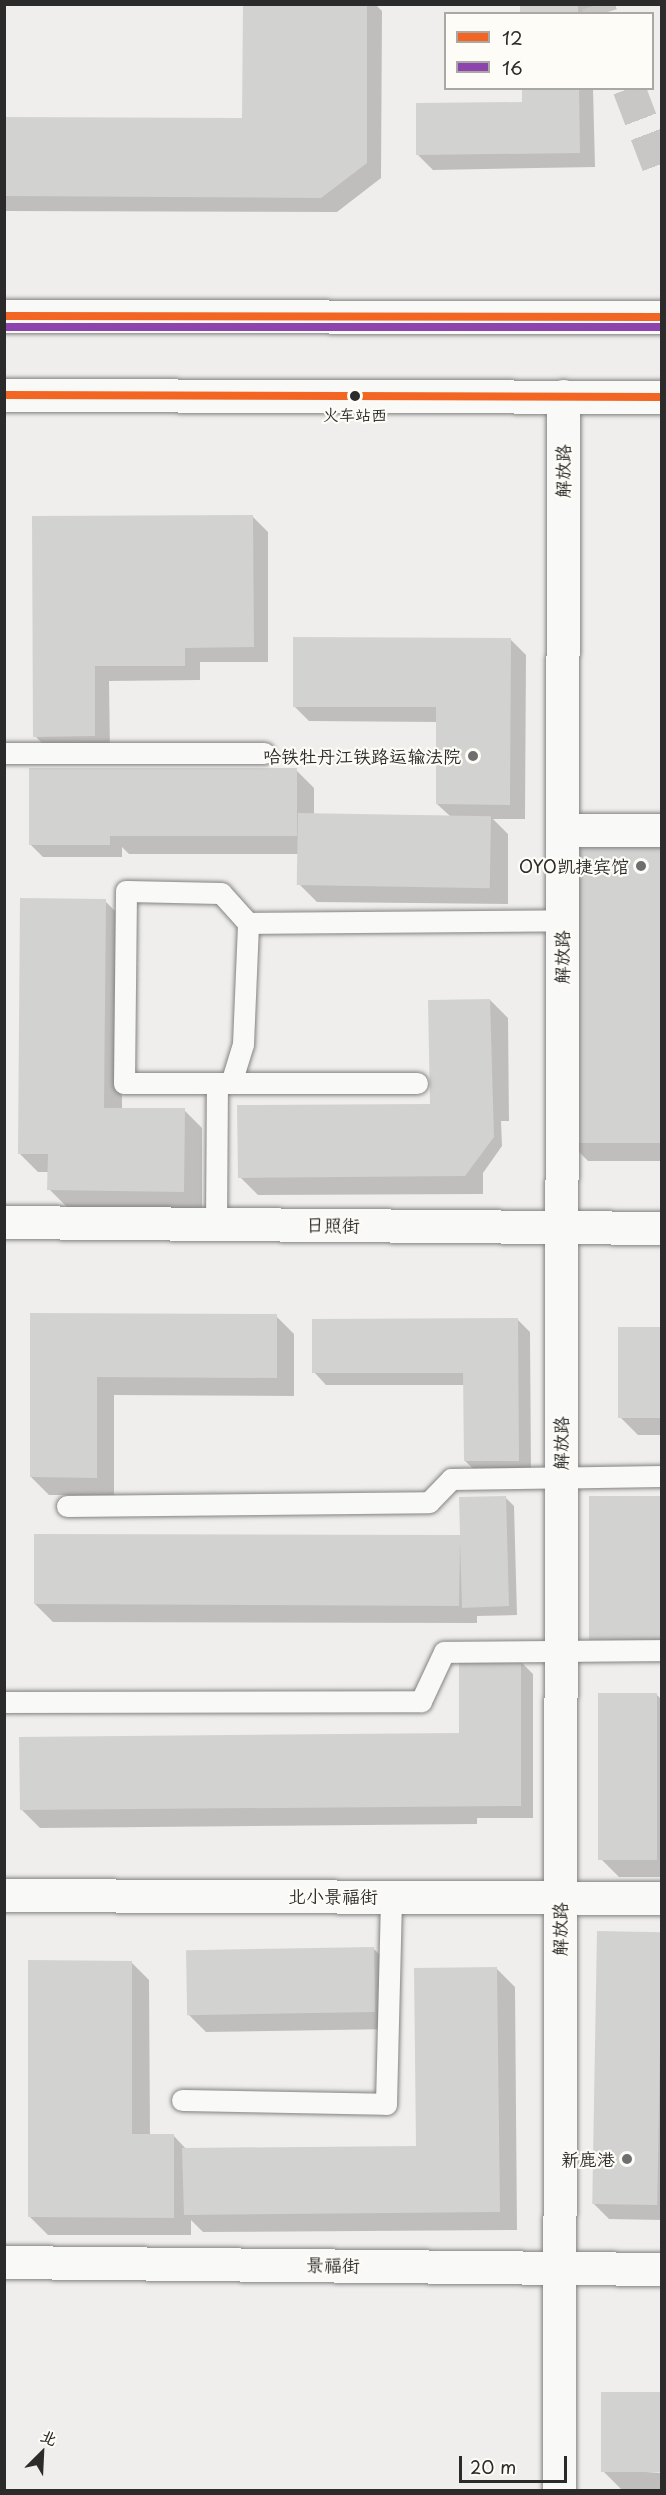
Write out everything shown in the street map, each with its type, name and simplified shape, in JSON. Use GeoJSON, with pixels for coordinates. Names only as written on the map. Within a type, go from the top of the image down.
{"type":"FeatureCollection","features":[{"type":"Feature","properties":{"kind":"main road"},"geometry":{"type":"LineString","coordinates":[[4,316],[662,317]]}},
{"type":"Feature","properties":{"kind":"main road"},"geometry":{"type":"LineString","coordinates":[[4,395],[662,397]]}},
{"type":"Feature","properties":{"kind":"main road","name":"解放路"},"geometry":{"type":"LineString","coordinates":[[559,2490],[563,396]]}},
{"type":"Feature","properties":{"kind":"main road"},"geometry":{"type":"LineString","coordinates":[[562,830],[662,830]]}},
{"type":"Feature","properties":{"kind":"main road","name":"日照街"},"geometry":{"type":"LineString","coordinates":[[4,1222],[662,1228]]}},
{"type":"Feature","properties":{"kind":"main road","name":"北小景福街"},"geometry":{"type":"LineString","coordinates":[[4,1895],[662,1898]]}},
{"type":"Feature","properties":{"kind":"main road","name":"景福街"},"geometry":{"type":"LineString","coordinates":[[4,2262],[662,2269]]}},
{"type":"Feature","properties":{"kind":"lane"},"geometry":{"type":"LineString","coordinates":[[4,753],[264,753]]}},
{"type":"Feature","properties":{"kind":"lane"},"geometry":{"type":"LineString","coordinates":[[216,1224],[224,1083],[243,1044],[248,923],[221,894],[126,891],[124,1083],[224,1083],[417,1083]]}},
{"type":"Feature","properties":{"kind":"lane"},"geometry":{"type":"LineString","coordinates":[[248,923],[562,920]]}},
{"type":"Feature","properties":{"kind":"lane"},"geometry":{"type":"LineString","coordinates":[[67,1506],[429,1502],[451,1479],[662,1476]]}},
{"type":"Feature","properties":{"kind":"lane"},"geometry":{"type":"LineString","coordinates":[[4,1702],[421,1701],[444,1652],[662,1650]]}},
{"type":"Feature","properties":{"kind":"lane"},"geometry":{"type":"LineString","coordinates":[[183,2100],[386,2104],[392,1897]]}},
{"type":"Feature","properties":{"kind":"building"},"geometry":{"type":"Polygon","coordinates":[[[243,4],[367,4],[367,163],[321,198],[4,196],[4,117],[242,118],[243,4]]]}},
{"type":"Feature","properties":{"kind":"building"},"geometry":{"type":"Polygon","coordinates":[[[520,4],[578,4],[578,12],[520,12],[520,4]]]}},
{"type":"Feature","properties":{"kind":"building"},"geometry":{"type":"Polygon","coordinates":[[[522,90],[579,90],[580,153],[416,155],[416,103],[522,102],[522,90]]]}},
{"type":"Feature","properties":{"kind":"building"},"geometry":{"type":"Polygon","coordinates":[[[253,515],[254,647],[185,648],[185,666],[95,666],[95,736],[33,737],[32,516],[253,515]]]}},
{"type":"Feature","properties":{"kind":"building","name":"哈铁牡丹江铁路运输法院"},"geometry":{"type":"Polygon","coordinates":[[[293,637],[511,638],[510,805],[436,804],[436,707],[293,707],[293,637]]]}},
{"type":"Feature","properties":{"kind":"building"},"geometry":{"type":"Polygon","coordinates":[[[29,768],[297,768],[297,836],[110,836],[110,845],[29,845],[29,768]]]}},
{"type":"Feature","properties":{"kind":"building"},"geometry":{"type":"Polygon","coordinates":[[[298,813],[491,816],[490,888],[297,885],[298,813]]]}},
{"type":"Feature","properties":{"kind":"building"},"geometry":{"type":"Polygon","coordinates":[[[569,846],[662,846],[662,1143],[569,1143],[569,846]]]}},
{"type":"Feature","properties":{"kind":"building"},"geometry":{"type":"Polygon","coordinates":[[[20,898],[106,899],[104,1108],[185,1108],[184,1192],[47,1190],[48,1154],[18,1154],[20,898]]]}},
{"type":"Feature","properties":{"kind":"building"},"geometry":{"type":"Polygon","coordinates":[[[490,999],[494,1137],[465,1176],[238,1178],[237,1105],[430,1104],[428,1000],[490,999]]]}},
{"type":"Feature","properties":{"kind":"building"},"geometry":{"type":"Polygon","coordinates":[[[30,1313],[277,1314],[277,1378],[97,1377],[97,1478],[30,1477],[30,1313]]]}},
{"type":"Feature","properties":{"kind":"building"},"geometry":{"type":"Polygon","coordinates":[[[518,1318],[519,1461],[464,1461],[463,1373],[312,1373],[312,1319],[518,1318]]]}},
{"type":"Feature","properties":{"kind":"building"},"geometry":{"type":"Polygon","coordinates":[[[618,1327],[662,1327],[662,1418],[618,1418],[618,1327]]]}},
{"type":"Feature","properties":{"kind":"building"},"geometry":{"type":"Polygon","coordinates":[[[506,1496],[509,1606],[462,1608],[460,1540],[459,1606],[34,1604],[34,1534],[460,1535],[459,1497],[506,1496]]]}},
{"type":"Feature","properties":{"kind":"building"},"geometry":{"type":"Polygon","coordinates":[[[589,1496],[662,1496],[662,1640],[589,1640],[589,1496]]]}},
{"type":"Feature","properties":{"kind":"building"},"geometry":{"type":"Polygon","coordinates":[[[459,1660],[521,1660],[521,1806],[20,1810],[19,1737],[459,1733],[459,1660]]]}},
{"type":"Feature","properties":{"kind":"building"},"geometry":{"type":"Polygon","coordinates":[[[598,1693],[657,1693],[657,1860],[598,1860],[598,1693]]]}},
{"type":"Feature","properties":{"kind":"building"},"geometry":{"type":"Polygon","coordinates":[[[597,1931],[662,1932],[657,2205],[592,2204],[597,1931]]]}},
{"type":"Feature","properties":{"kind":"building"},"geometry":{"type":"Polygon","coordinates":[[[374,1947],[375,2012],[187,2015],[186,1950],[374,1947]]]}},
{"type":"Feature","properties":{"kind":"building"},"geometry":{"type":"Polygon","coordinates":[[[28,1960],[132,1961],[132,2134],[174,2134],[174,2218],[28,2217],[28,1960]]]}},
{"type":"Feature","properties":{"kind":"building"},"geometry":{"type":"Polygon","coordinates":[[[497,1967],[500,2212],[184,2215],[182,2148],[416,2146],[414,1968],[497,1967]]]}},
{"type":"Feature","properties":{"kind":"building"},"geometry":{"type":"Polygon","coordinates":[[[601,2392],[662,2392],[662,2472],[601,2472],[601,2392]]]}},
{"type":"Feature","properties":{"kind":"tunnel"},"geometry":{"type":"LineString","coordinates":[[598,4],[600,12]]}},
{"type":"Feature","properties":{"kind":"tunnel"},"geometry":{"type":"LineString","coordinates":[[630,90],[662,175]]}},
{"type":"Feature","properties":{"kind":"transit line","name":"12"},"geometry":{"type":"LineString","coordinates":[[4,316],[662,317]]}},
{"type":"Feature","properties":{"kind":"transit line","name":"16"},"geometry":{"type":"LineString","coordinates":[[4,327],[662,327]]}},
{"type":"Feature","properties":{"kind":"transit line","name":"12"},"geometry":{"type":"LineString","coordinates":[[4,395],[662,397]]}},
{"type":"Feature","properties":{"kind":"place","name":"火车站西"},"geometry":{"type":"Point","coordinates":[355,396]}},
{"type":"Feature","properties":{"kind":"place","name":"哈铁牡丹江铁路运输法院"},"geometry":{"type":"Point","coordinates":[473,756]}},
{"type":"Feature","properties":{"kind":"place","name":"OYO凯捷宾馆"},"geometry":{"type":"Point","coordinates":[641,866]}},
{"type":"Feature","properties":{"kind":"place","name":"新鹿港"},"geometry":{"type":"Point","coordinates":[627,2159]}}]}
